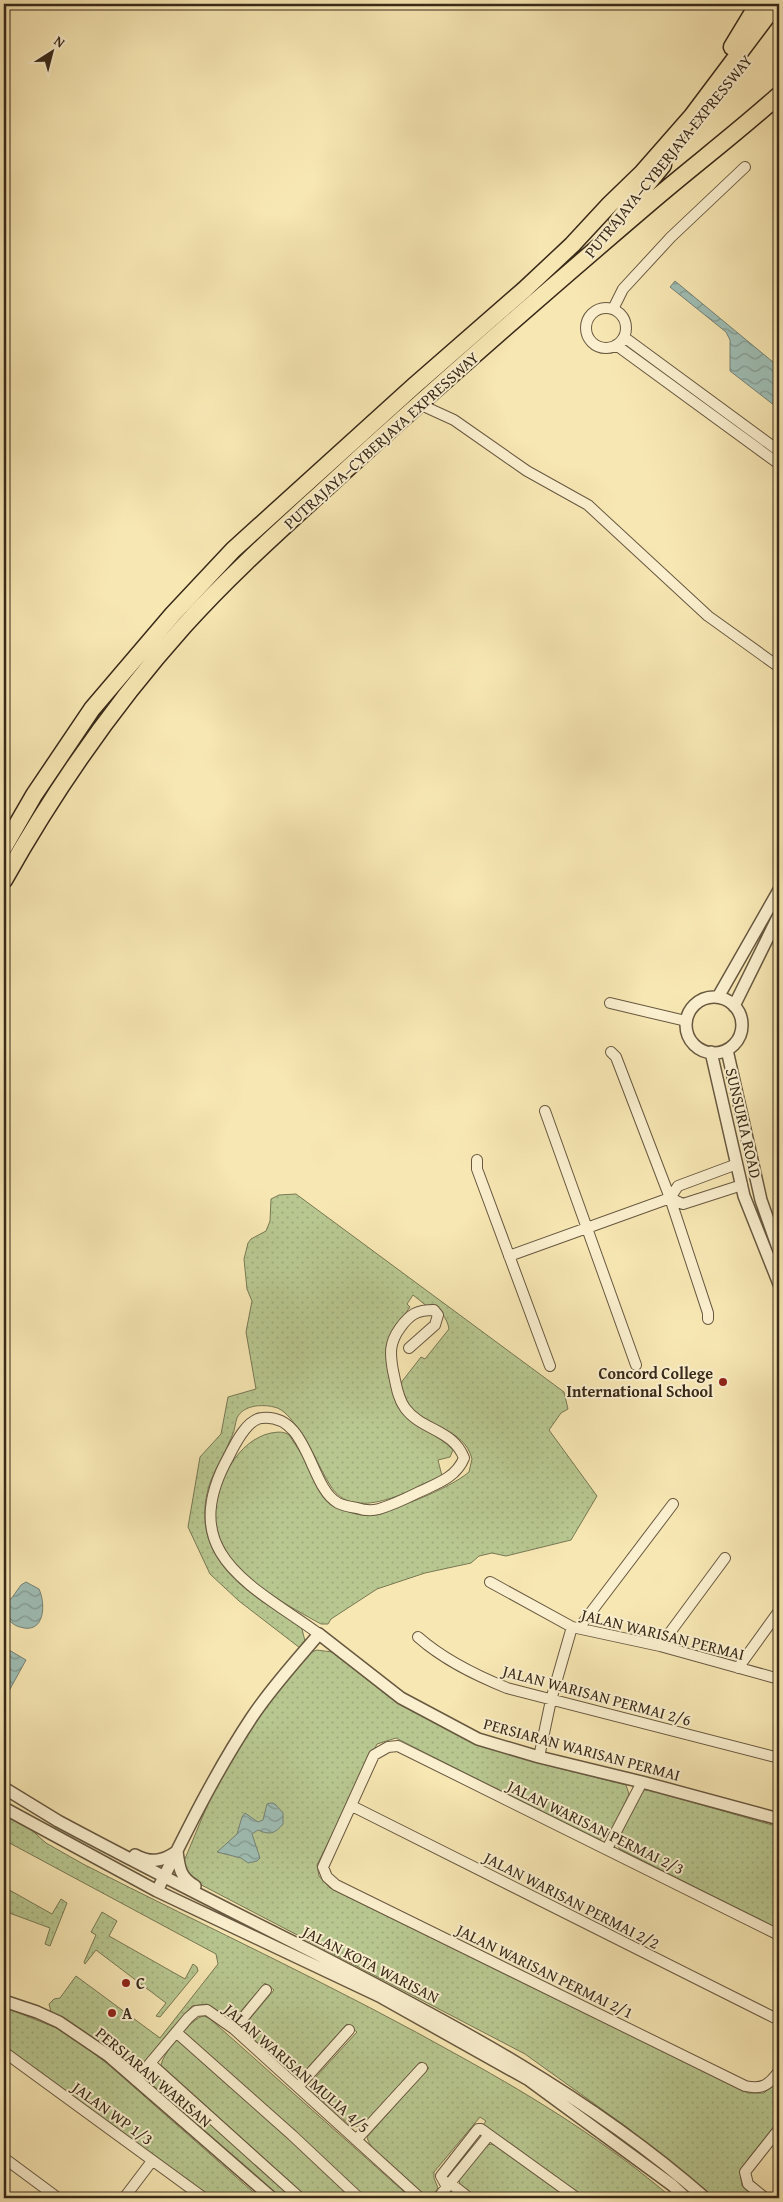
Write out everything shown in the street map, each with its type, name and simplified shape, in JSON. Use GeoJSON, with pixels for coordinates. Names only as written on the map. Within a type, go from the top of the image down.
{"type":"FeatureCollection","features":[{"type":"Feature","properties":{"kind":"highway"},"geometry":{"type":"LineString","coordinates":[[692,116],[758,4]]}},
{"type":"Feature","properties":{"kind":"highway","name":"PUTRAJAYA–CYBERJAYA EXPRESSWAY"},"geometry":{"type":"LineString","coordinates":[[4,848],[34,795],[92,709],[134,658],[200,585],[240,543],[572,245],[642,173],[692,116],[776,4]]}},
{"type":"Feature","properties":{"kind":"highway","name":"PUTRAJAYA–CYBERJAYA EXPRESSWAY"},"geometry":{"type":"LineString","coordinates":[[4,880],[47,808],[82,756],[142,676],[184,626],[236,573],[419,404],[590,254],[666,162],[779,16]]}},
{"type":"Feature","properties":{"kind":"highway"},"geometry":{"type":"LineString","coordinates":[[590,254],[779,95]]}},
{"type":"Feature","properties":{"kind":"street"},"geometry":{"type":"LineString","coordinates":[[613,309],[623,289],[671,238],[745,167]]}},
{"type":"Feature","properties":{"kind":"street"},"geometry":{"type":"LineString","coordinates":[[600,309],[613,309],[623,318],[626,330],[624,337],[616,346],[610,348],[597,346],[592,342],[586,330],[587,323],[594,312],[600,309]]}},
{"type":"Feature","properties":{"kind":"street"},"geometry":{"type":"LineString","coordinates":[[624,337],[779,451]]}},
{"type":"Feature","properties":{"kind":"street"},"geometry":{"type":"LineString","coordinates":[[616,346],[779,464]]}},
{"type":"Feature","properties":{"kind":"street"},"geometry":{"type":"LineString","coordinates":[[419,404],[454,420],[527,471],[588,505],[708,616],[779,667]]}},
{"type":"Feature","properties":{"kind":"street"},"geometry":{"type":"LineString","coordinates":[[718,997],[779,890]]}},
{"type":"Feature","properties":{"kind":"street"},"geometry":{"type":"LineString","coordinates":[[734,1006],[779,914]]}},
{"type":"Feature","properties":{"kind":"street"},"geometry":{"type":"LineString","coordinates":[[718,997],[734,1006],[742,1021],[742,1030],[734,1045],[726,1050],[711,1052],[702,1050],[689,1038],[686,1021],[694,1005],[701,1000],[718,997]]}},
{"type":"Feature","properties":{"kind":"street"},"geometry":{"type":"LineString","coordinates":[[610,1003],[686,1021]]}},
{"type":"Feature","properties":{"kind":"street","name":"SUNSURIA ROAD"},"geometry":{"type":"LineString","coordinates":[[726,1050],[761,1200],[779,1251]]}},
{"type":"Feature","properties":{"kind":"street"},"geometry":{"type":"LineString","coordinates":[[611,1052],[616,1057],[670,1198],[708,1312],[708,1319]]}},
{"type":"Feature","properties":{"kind":"street","name":"SUNSURIA ROAD"},"geometry":{"type":"LineString","coordinates":[[711,1052],[742,1185],[779,1284]]}},
{"type":"Feature","properties":{"kind":"street"},"geometry":{"type":"LineString","coordinates":[[545,1111],[636,1365]]}},
{"type":"Feature","properties":{"kind":"street"},"geometry":{"type":"LineString","coordinates":[[477,1160],[476,1170],[550,1366]]}},
{"type":"Feature","properties":{"kind":"street"},"geometry":{"type":"LineString","coordinates":[[509,1256],[670,1198],[678,1186],[737,1164]]}},
{"type":"Feature","properties":{"kind":"street"},"geometry":{"type":"LineString","coordinates":[[670,1198],[683,1204],[742,1185]]}},
{"type":"Feature","properties":{"kind":"street"},"geometry":{"type":"LineString","coordinates":[[157,1891],[177,1851],[252,1718],[271,1691],[319,1634],[257,1591],[238,1576],[224,1561],[211,1529],[210,1518],[210,1510],[218,1479],[237,1442],[250,1424],[260,1418],[273,1418],[286,1424],[295,1433],[329,1495],[337,1503],[348,1507],[377,1510],[447,1479],[461,1468],[464,1458],[460,1447],[452,1438],[421,1422],[405,1408],[400,1398],[390,1356],[391,1344],[411,1314],[421,1310],[434,1310],[438,1316],[435,1325],[409,1348]]}},
{"type":"Feature","properties":{"kind":"street"},"geometry":{"type":"LineString","coordinates":[[539,1757],[551,1700],[576,1627],[673,1504]]}},
{"type":"Feature","properties":{"kind":"street"},"geometry":{"type":"LineString","coordinates":[[660,1646],[725,1558]]}},
{"type":"Feature","properties":{"kind":"street","name":"JALAN WARISAN PERMAI"},"geometry":{"type":"LineString","coordinates":[[490,1582],[576,1627],[660,1646],[779,1679]]}},
{"type":"Feature","properties":{"kind":"street"},"geometry":{"type":"LineString","coordinates":[[738,1668],[779,1611]]}},
{"type":"Feature","properties":{"kind":"street","name":"PERSIARAN WARISAN PERMAI"},"geometry":{"type":"LineString","coordinates":[[319,1634],[401,1698],[478,1739],[539,1757],[642,1782],[779,1819]]}},
{"type":"Feature","properties":{"kind":"street","name":"JALAN WARISAN PERMAI 2/6"},"geometry":{"type":"LineString","coordinates":[[418,1637],[436,1653],[478,1676],[507,1688],[779,1758]]}},
{"type":"Feature","properties":{"kind":"street","name":"JALAN WARISAN PERMAI 2/3"},"geometry":{"type":"LineString","coordinates":[[352,1806],[374,1755],[380,1750],[398,1746],[779,1935]]}},
{"type":"Feature","properties":{"kind":"street"},"geometry":{"type":"LineString","coordinates":[[607,1849],[642,1782]]}},
{"type":"Feature","properties":{"kind":"street","name":"JALAN KOTA WARISAN"},"geometry":{"type":"LineString","coordinates":[[4,1788],[58,1821],[164,1877],[421,2008],[546,2080],[634,2140],[704,2198]]}},
{"type":"Feature","properties":{"kind":"street","name":"JALAN WARISAN PERMAI 2/1"},"geometry":{"type":"LineString","coordinates":[[352,1806],[325,1859],[323,1867],[327,1877],[336,1885],[745,2086],[755,2088],[771,2083],[779,2071]]}},
{"type":"Feature","properties":{"kind":"street","name":"JALAN WARISAN PERMAI 2/2"},"geometry":{"type":"LineString","coordinates":[[352,1806],[779,2020]]}},
{"type":"Feature","properties":{"kind":"street","name":"JALAN KOTA WARISAN"},"geometry":{"type":"LineString","coordinates":[[4,1808],[157,1891],[378,1996],[529,2080],[672,2185],[686,2198]]}},
{"type":"Feature","properties":{"kind":"street"},"geometry":{"type":"LineString","coordinates":[[58,1821],[81,1829],[144,1860],[168,1858],[177,1851]]}},
{"type":"Feature","properties":{"kind":"street"},"geometry":{"type":"LineString","coordinates":[[177,1851],[181,1874],[186,1881],[217,1899],[230,1911]]}},
{"type":"Feature","properties":{"kind":"street"},"geometry":{"type":"LineString","coordinates":[[234,2029],[266,1990]]}},
{"type":"Feature","properties":{"kind":"street","name":"PERSIARAN WARISAN"},"geometry":{"type":"LineString","coordinates":[[4,2001],[60,2022],[109,2056],[272,2198]]}},
{"type":"Feature","properties":{"kind":"street","name":"JALAN WARISAN MULIA 4/5"},"geometry":{"type":"LineString","coordinates":[[136,2080],[196,2011],[207,2010],[234,2029],[420,2198]]}},
{"type":"Feature","properties":{"kind":"street"},"geometry":{"type":"LineString","coordinates":[[298,2087],[349,2030]]}},
{"type":"Feature","properties":{"kind":"street"},"geometry":{"type":"LineString","coordinates":[[176,2032],[292,2135],[359,2198]]}},
{"type":"Feature","properties":{"kind":"street","name":"JALAN WP 1/3"},"geometry":{"type":"LineString","coordinates":[[4,2052],[204,2198]]}},
{"type":"Feature","properties":{"kind":"street"},"geometry":{"type":"LineString","coordinates":[[151,2064],[300,2198]]}},
{"type":"Feature","properties":{"kind":"street"},"geometry":{"type":"LineString","coordinates":[[356,2140],[422,2068]]}},
{"type":"Feature","properties":{"kind":"street"},"geometry":{"type":"LineString","coordinates":[[469,2198],[448,2185],[441,2176],[478,2129],[577,2198]]}},
{"type":"Feature","properties":{"kind":"street"},"geometry":{"type":"LineString","coordinates":[[765,2198],[748,2184],[745,2172],[779,2129]]}},
{"type":"Feature","properties":{"kind":"street"},"geometry":{"type":"LineString","coordinates":[[4,2158],[58,2198]]}},
{"type":"Feature","properties":{"kind":"street"},"geometry":{"type":"LineString","coordinates":[[124,2198],[152,2160]]}},
{"type":"Feature","properties":{"kind":"street"},"geometry":{"type":"LineString","coordinates":[[438,2198],[448,2185]]}},
{"type":"Feature","properties":{"kind":"green space"},"geometry":{"type":"Polygon","coordinates":[[[296,1194],[564,1392],[568,1409],[561,1413],[549,1430],[597,1496],[571,1540],[506,1556],[492,1553],[479,1556],[471,1563],[425,1573],[377,1589],[331,1619],[328,1624],[321,1624],[282,1601],[242,1572],[232,1560],[221,1541],[216,1527],[215,1513],[220,1488],[231,1464],[239,1453],[259,1437],[278,1432],[289,1435],[335,1505],[359,1515],[368,1515],[407,1504],[449,1485],[469,1472],[472,1459],[468,1449],[461,1440],[414,1411],[404,1398],[400,1384],[421,1357],[425,1359],[449,1329],[445,1318],[437,1309],[431,1304],[428,1307],[413,1295],[407,1304],[410,1307],[396,1327],[387,1346],[389,1375],[394,1396],[401,1410],[413,1422],[453,1450],[450,1457],[438,1460],[442,1476],[383,1500],[368,1503],[353,1502],[340,1497],[330,1485],[306,1440],[284,1412],[269,1406],[253,1406],[244,1410],[237,1418],[230,1442],[211,1480],[206,1498],[205,1516],[211,1546],[229,1573],[242,1585],[302,1629],[305,1641],[300,1648],[239,1601],[210,1574],[188,1527],[200,1457],[221,1434],[228,1397],[256,1389],[246,1332],[252,1301],[247,1289],[244,1259],[248,1243],[251,1239],[266,1231],[270,1221],[271,1199],[279,1195],[296,1194]]]}},
{"type":"Feature","properties":{"kind":"green space"},"geometry":{"type":"Polygon","coordinates":[[[317,1650],[332,1652],[397,1703],[468,1740],[543,1764],[626,1785],[629,1794],[617,1821],[609,1833],[598,1840],[396,1738],[377,1744],[317,1865],[319,1876],[330,1888],[748,2093],[764,2093],[779,2078],[779,2121],[740,2172],[742,2186],[757,2198],[714,2198],[628,2128],[525,2054],[190,1879],[185,1872],[184,1861],[210,1799],[251,1724],[306,1654],[317,1650]]]}},
{"type":"Feature","properties":{"kind":"green space"},"geometry":{"type":"Polygon","coordinates":[[[644,1790],[779,1827],[779,1930],[620,1849],[616,1844],[618,1837],[640,1793],[644,1790]]]}},
{"type":"Feature","properties":{"kind":"green space"},"geometry":{"type":"Polygon","coordinates":[[[4,1813],[27,1826],[46,1843],[83,1864],[369,2007],[491,2074],[597,2140],[672,2198],[583,2198],[483,2125],[486,2121],[480,2117],[434,2172],[438,2188],[434,2194],[426,2197],[383,2161],[367,2137],[429,2068],[420,2062],[362,2126],[352,2127],[310,2089],[314,2079],[357,2032],[347,2024],[303,2073],[296,2076],[291,2074],[250,2039],[244,2030],[248,2021],[274,1990],[265,1983],[234,2019],[230,2020],[207,2004],[192,2006],[143,2065],[135,2068],[129,2067],[67,2021],[51,2012],[49,2004],[54,1999],[60,1998],[76,1976],[160,2038],[218,1964],[216,1954],[4,1840],[4,1813]]]}},
{"type":"Feature","properties":{"kind":"green space"},"geometry":{"type":"Polygon","coordinates":[[[4,1887],[52,1914],[61,1899],[67,1903],[50,1946],[45,1944],[50,1928],[4,1911],[4,1887]]]}},
{"type":"Feature","properties":{"kind":"green space"},"geometry":{"type":"Polygon","coordinates":[[[102,1912],[117,1921],[109,1936],[185,1979],[193,1964],[197,1967],[198,1971],[160,2017],[156,2016],[166,2003],[96,1950],[85,1964],[84,1962],[96,1935],[91,1932],[102,1912]]]}},
{"type":"Feature","properties":{"kind":"green space"},"geometry":{"type":"Polygon","coordinates":[[[4,2007],[59,2029],[82,2044],[110,2066],[260,2198],[212,2198],[4,2048],[4,2007]]]}},
{"type":"Feature","properties":{"kind":"green space"},"geometry":{"type":"Polygon","coordinates":[[[204,2016],[209,2018],[411,2198],[308,2198],[161,2065],[167,2052],[179,2036],[192,2022],[204,2016]]]}},
{"type":"Feature","properties":{"kind":"green space"},"geometry":{"type":"Polygon","coordinates":[[[151,2074],[154,2074],[293,2198],[280,2198],[146,2082],[151,2074]]]}},
{"type":"Feature","properties":{"kind":"green space"},"geometry":{"type":"Polygon","coordinates":[[[492,2144],[568,2198],[477,2198],[460,2185],[459,2178],[487,2145],[492,2144]]]}},
{"type":"Feature","properties":{"kind":"water"},"geometry":{"type":"Polygon","coordinates":[[[675,281],[779,367],[779,409],[730,371],[730,340],[726,332],[670,287],[675,281]]]}},
{"type":"Feature","properties":{"kind":"water"},"geometry":{"type":"Polygon","coordinates":[[[26,1582],[39,1589],[43,1610],[39,1622],[34,1627],[28,1628],[16,1625],[4,1616],[4,1599],[11,1599],[21,1585],[26,1582]]]}},
{"type":"Feature","properties":{"kind":"water"},"geometry":{"type":"Polygon","coordinates":[[[4,1647],[26,1660],[4,1700],[4,1647]]]}},
{"type":"Feature","properties":{"kind":"water"},"geometry":{"type":"Polygon","coordinates":[[[267,1804],[275,1804],[283,1813],[283,1824],[272,1833],[258,1830],[252,1834],[260,1858],[257,1861],[248,1863],[241,1858],[217,1852],[237,1834],[245,1813],[258,1822],[263,1820],[267,1804]]]}},
{"type":"Feature","properties":{"kind":"place","name":"Concord College International School"},"geometry":{"type":"Point","coordinates":[723,1382]}},
{"type":"Feature","properties":{"kind":"place","name":"C"},"geometry":{"type":"Point","coordinates":[126,1983]}},
{"type":"Feature","properties":{"kind":"place","name":"A"},"geometry":{"type":"Point","coordinates":[112,2013]}}]}
